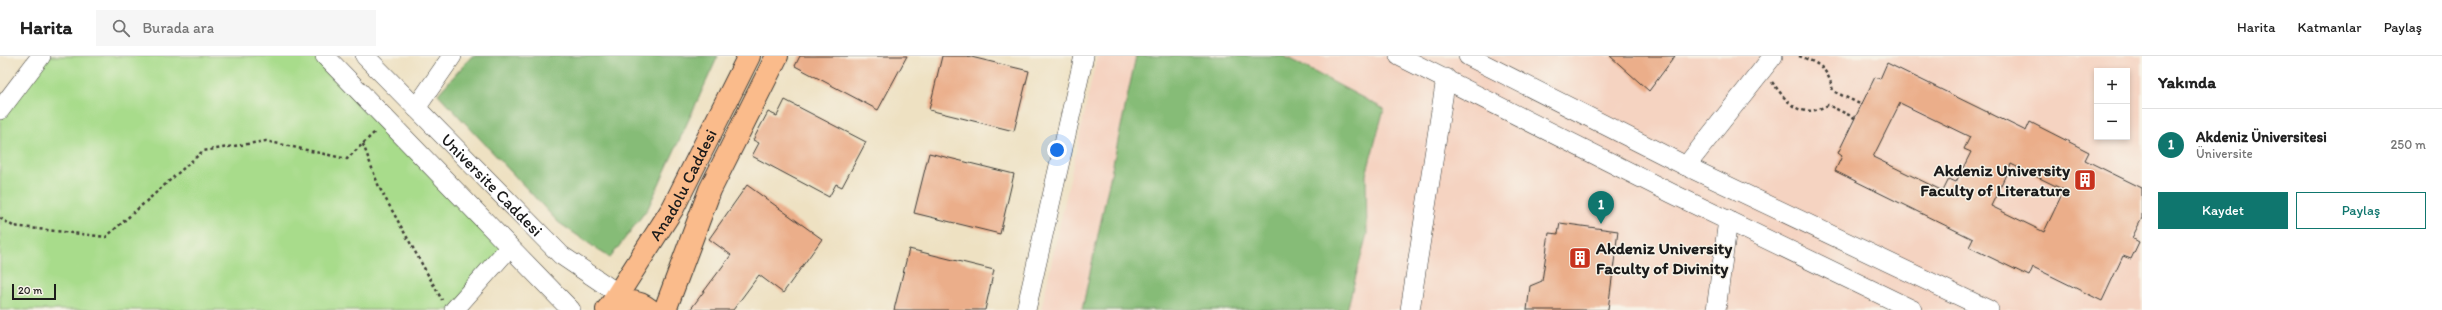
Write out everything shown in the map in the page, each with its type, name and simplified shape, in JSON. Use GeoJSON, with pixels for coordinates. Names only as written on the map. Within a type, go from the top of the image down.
{"type":"FeatureCollection","features":[{"type":"Feature","properties":{"kind":"main road","name":"Anadolu Caddesi"},"geometry":{"type":"LineString","coordinates":[[616,304],[673,208],[749,56]]}},
{"type":"Feature","properties":{"kind":"main road","name":"Anadolu Caddesi"},"geometry":{"type":"LineString","coordinates":[[665,310],[710,190],[777,56]]}},
{"type":"Feature","properties":{"kind":"main road"},"geometry":{"type":"LineString","coordinates":[[616,304],[640,304],[650,310]]}},
{"type":"Feature","properties":{"kind":"street"},"geometry":{"type":"LineString","coordinates":[[0,110],[42,56]]}},
{"type":"Feature","properties":{"kind":"street","name":"Universite Caddesi"},"geometry":{"type":"LineString","coordinates":[[325,56],[509,248],[571,310]]}},
{"type":"Feature","properties":{"kind":"street","name":"Universite Caddesi"},"geometry":{"type":"LineString","coordinates":[[365,56],[561,255],[616,304]]}},
{"type":"Feature","properties":{"kind":"street"},"geometry":{"type":"LineString","coordinates":[[416,108],[452,56]]}},
{"type":"Feature","properties":{"kind":"street"},"geometry":{"type":"LineString","coordinates":[[1026,310],[1084,56]]}},
{"type":"Feature","properties":{"kind":"street"},"geometry":{"type":"LineString","coordinates":[[1399,56],[1446,78],[1728,220],[1913,310]]}},
{"type":"Feature","properties":{"kind":"street"},"geometry":{"type":"LineString","coordinates":[[1468,56],[1686,166],[1989,310]]}},
{"type":"Feature","properties":{"kind":"street"},"geometry":{"type":"LineString","coordinates":[[1686,166],[1773,56]]}},
{"type":"Feature","properties":{"kind":"street"},"geometry":{"type":"LineString","coordinates":[[1410,310],[1446,78]]}},
{"type":"Feature","properties":{"kind":"street"},"geometry":{"type":"LineString","coordinates":[[1716,310],[1728,220]]}},
{"type":"Feature","properties":{"kind":"street"},"geometry":{"type":"LineString","coordinates":[[449,307],[509,248]]}},
{"type":"Feature","properties":{"kind":"path"},"geometry":{"type":"LineString","coordinates":[[1799,56],[1817,63],[1829,74],[1832,92],[1862,105]]}},
{"type":"Feature","properties":{"kind":"path"},"geometry":{"type":"LineString","coordinates":[[1772,82],[1796,109],[1809,112],[1828,105],[1855,118]]}},
{"type":"Feature","properties":{"kind":"path"},"geometry":{"type":"LineString","coordinates":[[0,218],[13,226],[106,237],[202,151],[266,141],[347,159],[387,120]]}},
{"type":"Feature","properties":{"kind":"path"},"geometry":{"type":"LineString","coordinates":[[363,144],[380,188],[449,307]]}},
{"type":"Feature","properties":{"kind":"shaded area"},"geometry":{"type":"Polygon","coordinates":[[[1097,56],[2142,56],[2142,310],[1041,310],[1097,56]]]}},
{"type":"Feature","properties":{"kind":"green space"},"geometry":{"type":"Polygon","coordinates":[[[42,56],[325,56],[509,248],[455,310],[0,310],[0,112],[42,56]]]}},
{"type":"Feature","properties":{"kind":"green space"},"geometry":{"type":"Polygon","coordinates":[[[472,56],[718,56],[648,208],[610,258],[558,222],[438,94],[472,56]]]}},
{"type":"Feature","properties":{"kind":"green space"},"geometry":{"type":"Polygon","coordinates":[[[1136,56],[1284,56],[1384,109],[1366,175],[1367,234],[1347,310],[1082,310],[1136,56]]]}},
{"type":"Feature","properties":{"kind":"building"},"geometry":{"type":"Polygon","coordinates":[[[800,56],[907,56],[878,110],[795,66],[800,56]]]}},
{"type":"Feature","properties":{"kind":"building"},"geometry":{"type":"Polygon","coordinates":[[[942,56],[967,56],[1029,71],[1014,131],[929,110],[942,56]]]}},
{"type":"Feature","properties":{"kind":"building"},"geometry":{"type":"Polygon","coordinates":[[[1610,56],[1675,56],[1649,91],[1610,56]]]}},
{"type":"Feature","properties":{"kind":"building","name":"Akdeniz University Faculty of Literature"},"geometry":{"type":"Polygon","coordinates":[[[1887,63],[2026,131],[2030,122],[2089,152],[2085,160],[2142,188],[2142,218],[2132,238],[2139,242],[2131,259],[2123,256],[2102,301],[2033,267],[2029,276],[1969,247],[1973,239],[1835,171],[1842,156],[1838,153],[1875,77],[1880,79],[1887,63]],[[1900,103],[1873,157],[1943,191],[1949,179],[1956,182],[1971,152],[1964,149],[1970,137],[1900,103]],[[2011,164],[1991,206],[2044,232],[2064,190],[2011,164]]]}},
{"type":"Feature","properties":{"kind":"building"},"geometry":{"type":"Polygon","coordinates":[[[785,100],[866,142],[842,187],[836,184],[829,197],[752,156],[759,143],[753,140],[768,112],[777,116],[785,100]]]}},
{"type":"Feature","properties":{"kind":"building"},"geometry":{"type":"Polygon","coordinates":[[[929,153],[1014,174],[1000,234],[914,213],[929,153]]]}},
{"type":"Feature","properties":{"kind":"building"},"geometry":{"type":"Polygon","coordinates":[[[747,185],[822,239],[783,293],[759,275],[733,310],[690,310],[731,255],[709,239],[747,185]]]}},
{"type":"Feature","properties":{"kind":"building","name":"Akdeniz University Faculty of Divinity"},"geometry":{"type":"Polygon","coordinates":[[[1560,223],[1618,231],[1608,310],[1527,310],[1530,286],[1542,281],[1549,233],[1558,234],[1560,223]]]}},
{"type":"Feature","properties":{"kind":"building"},"geometry":{"type":"Polygon","coordinates":[[[909,249],[994,270],[985,310],[894,310],[909,249]]]}},
{"type":"Feature","properties":{"kind":"place","name":"Akdeniz University Faculty of Literature"},"geometry":{"type":"Point","coordinates":[2085,180]}},
{"type":"Feature","properties":{"kind":"place","name":"Akdeniz Üniversitesi"},"geometry":{"type":"Point","coordinates":[1601,224]}},
{"type":"Feature","properties":{"kind":"place","name":"Akdeniz University Faculty of Divinity"},"geometry":{"type":"Point","coordinates":[1580,258]}}]}
